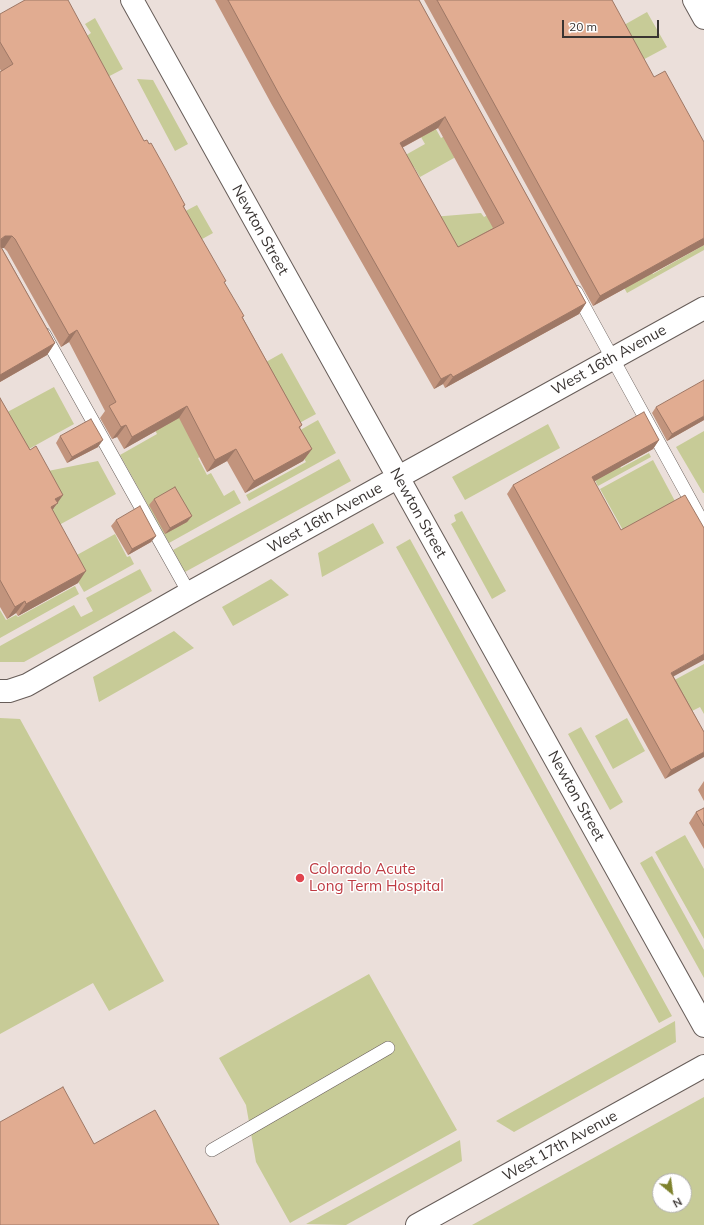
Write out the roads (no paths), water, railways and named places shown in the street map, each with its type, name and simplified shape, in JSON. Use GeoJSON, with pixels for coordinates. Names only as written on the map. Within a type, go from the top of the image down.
{"type":"FeatureCollection","features":[{"type":"Feature","properties":{"kind":"street","name":"Newton Street"},"geometry":{"type":"LineString","coordinates":[[132,0],[704,1026]]}},
{"type":"Feature","properties":{"kind":"street"},"geometry":{"type":"LineString","coordinates":[[694,0],[704,18]]}},
{"type":"Feature","properties":{"kind":"street","name":"West 16th Avenue"},"geometry":{"type":"LineString","coordinates":[[4,690],[27,685],[189,593],[704,308]]}},
{"type":"Feature","properties":{"kind":"street","name":"West 17th Avenue"},"geometry":{"type":"LineString","coordinates":[[417,1225],[704,1066]]}},
{"type":"Feature","properties":{"kind":"lane"},"geometry":{"type":"LineString","coordinates":[[571,283],[704,525]]}},
{"type":"Feature","properties":{"kind":"lane"},"geometry":{"type":"LineString","coordinates":[[38,324],[189,593]]}},
{"type":"Feature","properties":{"kind":"lane"},"geometry":{"type":"LineString","coordinates":[[212,1150],[388,1048]]}},
{"type":"Feature","properties":{"kind":"place","name":"Colorado Acute Long Term Hospital"},"geometry":{"type":"Point","coordinates":[300,878]}}]}
